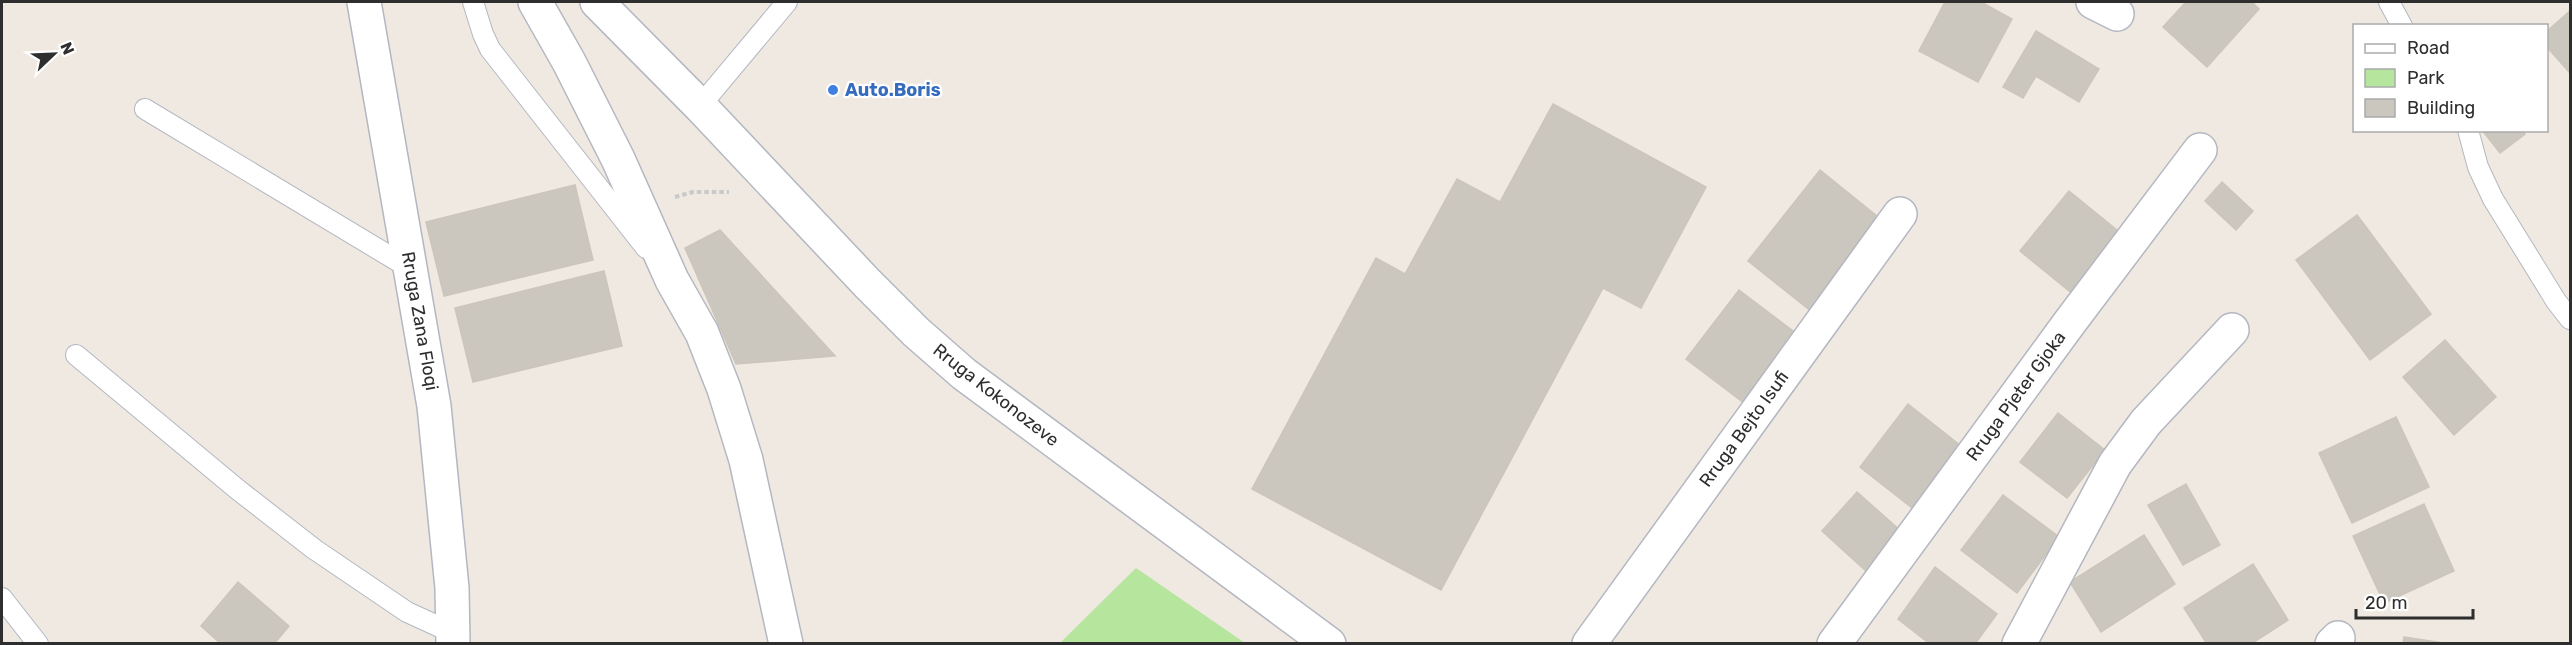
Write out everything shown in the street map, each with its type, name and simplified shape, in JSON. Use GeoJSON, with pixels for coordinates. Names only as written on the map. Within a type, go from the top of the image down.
{"type":"FeatureCollection","features":[{"type":"Feature","properties":{"kind":"street","name":"Rruga Zana Floqi"},"geometry":{"type":"LineString","coordinates":[[364,2],[434,406],[453,588],[453,638]]}},
{"type":"Feature","properties":{"kind":"street"},"geometry":{"type":"LineString","coordinates":[[535,2],[569,62],[618,159],[672,280],[702,333],[746,460],[786,644]]}},
{"type":"Feature","properties":{"kind":"street","name":"Rruga Kokonozeve"},"geometry":{"type":"LineString","coordinates":[[597,2],[916,332],[964,374],[1329,644]]}},
{"type":"Feature","properties":{"kind":"street","name":"Rruga Pjeter Gjoka"},"geometry":{"type":"LineString","coordinates":[[1834,644],[2070,322],[2200,150]]}},
{"type":"Feature","properties":{"kind":"street","name":"Rruga Bejto Isufi"},"geometry":{"type":"LineString","coordinates":[[1589,644],[1900,214]]}},
{"type":"Feature","properties":{"kind":"street"},"geometry":{"type":"LineString","coordinates":[[2019,644],[2115,464],[2146,422],[2232,330]]}},
{"type":"Feature","properties":{"kind":"lane"},"geometry":{"type":"LineString","coordinates":[[474,2],[490,49],[672,280]]}},
{"type":"Feature","properties":{"kind":"lane"},"geometry":{"type":"LineString","coordinates":[[700,106],[787,2]]}},
{"type":"Feature","properties":{"kind":"lane"},"geometry":{"type":"LineString","coordinates":[[2389,2],[2401,24]]}},
{"type":"Feature","properties":{"kind":"lane"},"geometry":{"type":"LineString","coordinates":[[145,109],[411,269]]}},
{"type":"Feature","properties":{"kind":"lane"},"geometry":{"type":"LineString","coordinates":[[2469,132],[2478,167],[2493,199],[2556,301],[2571,319]]}},
{"type":"Feature","properties":{"kind":"lane"},"geometry":{"type":"LineString","coordinates":[[76,355],[237,489],[314,549],[407,612],[453,638]]}},
{"type":"Feature","properties":{"kind":"lane"},"geometry":{"type":"LineString","coordinates":[[2,598],[38,644]]}},
{"type":"Feature","properties":{"kind":"path"},"geometry":{"type":"LineString","coordinates":[[639,207],[693,192],[781,192]]}},
{"type":"Feature","properties":{"kind":"green space"},"geometry":{"type":"Polygon","coordinates":[[[1136,568],[1245,643],[1060,643],[1136,568]]]}},
{"type":"Feature","properties":{"kind":"building"},"geometry":{"type":"Polygon","coordinates":[[[1945,2],[1981,2],[2012,19],[1978,82],[1919,51],[1945,2]]]}},
{"type":"Feature","properties":{"kind":"building"},"geometry":{"type":"Polygon","coordinates":[[[2186,2],[2252,2],[2259,9],[2207,67],[2163,27],[2186,2]]]}},
{"type":"Feature","properties":{"kind":"building"},"geometry":{"type":"Polygon","coordinates":[[[2570,11],[2570,73],[2548,48],[2548,30],[2570,11]]]}},
{"type":"Feature","properties":{"kind":"building"},"geometry":{"type":"Polygon","coordinates":[[[2036,31],[2099,69],[2079,102],[2036,76],[2023,98],[2003,87],[2036,31]]]}},
{"type":"Feature","properties":{"kind":"building"},"geometry":{"type":"Polygon","coordinates":[[[1553,104],[1706,187],[1641,308],[1603,288],[1441,590],[1252,489],[1376,258],[1405,274],[1457,179],[1500,202],[1553,104]]]}},
{"type":"Feature","properties":{"kind":"building"},"geometry":{"type":"Polygon","coordinates":[[[2484,132],[2524,132],[2525,134],[2500,153],[2484,132]]]}},
{"type":"Feature","properties":{"kind":"building"},"geometry":{"type":"Polygon","coordinates":[[[1820,170],[1878,217],[1856,246],[1861,250],[1812,312],[1748,261],[1820,170]]]}},
{"type":"Feature","properties":{"kind":"building"},"geometry":{"type":"Polygon","coordinates":[[[2222,182],[2253,211],[2236,230],[2205,201],[2222,182]]]}},
{"type":"Feature","properties":{"kind":"building"},"geometry":{"type":"Polygon","coordinates":[[[575,185],[593,260],[444,296],[426,222],[575,185]]]}},
{"type":"Feature","properties":{"kind":"building"},"geometry":{"type":"Polygon","coordinates":[[[2069,191],[2122,234],[2074,295],[2020,251],[2069,191]]]}},
{"type":"Feature","properties":{"kind":"building"},"geometry":{"type":"Polygon","coordinates":[[[2357,215],[2431,314],[2370,360],[2296,260],[2357,215]]]}},
{"type":"Feature","properties":{"kind":"building"},"geometry":{"type":"Polygon","coordinates":[[[720,230],[835,356],[736,364],[685,248],[720,230]]]}},
{"type":"Feature","properties":{"kind":"building"},"geometry":{"type":"Polygon","coordinates":[[[604,271],[622,346],[473,382],[455,308],[604,271]]]}},
{"type":"Feature","properties":{"kind":"building"},"geometry":{"type":"Polygon","coordinates":[[[1739,290],[1797,334],[1744,403],[1686,359],[1739,290]]]}},
{"type":"Feature","properties":{"kind":"building"},"geometry":{"type":"Polygon","coordinates":[[[2445,340],[2496,397],[2454,435],[2403,377],[2445,340]]]}},
{"type":"Feature","properties":{"kind":"building"},"geometry":{"type":"Polygon","coordinates":[[[1908,404],[1965,449],[1916,511],[1860,467],[1908,404]]]}},
{"type":"Feature","properties":{"kind":"building"},"geometry":{"type":"Polygon","coordinates":[[[2058,413],[2105,450],[2067,498],[2020,462],[2058,413]]]}},
{"type":"Feature","properties":{"kind":"building"},"geometry":{"type":"Polygon","coordinates":[[[2396,417],[2429,487],[2352,523],[2319,453],[2396,417]]]}},
{"type":"Feature","properties":{"kind":"building"},"geometry":{"type":"Polygon","coordinates":[[[2186,484],[2220,545],[2183,565],[2148,505],[2186,484]]]}},
{"type":"Feature","properties":{"kind":"building"},"geometry":{"type":"Polygon","coordinates":[[[1857,492],[1902,532],[1867,572],[1822,531],[1857,492]]]}},
{"type":"Feature","properties":{"kind":"building"},"geometry":{"type":"Polygon","coordinates":[[[2003,495],[2059,537],[2017,593],[1961,550],[2003,495]]]}},
{"type":"Feature","properties":{"kind":"building"},"geometry":{"type":"Polygon","coordinates":[[[2424,504],[2454,571],[2384,603],[2353,536],[2424,504]]]}},
{"type":"Feature","properties":{"kind":"building"},"geometry":{"type":"Polygon","coordinates":[[[2144,535],[2175,584],[2101,632],[2070,582],[2144,535]]]}},
{"type":"Feature","properties":{"kind":"building"},"geometry":{"type":"Polygon","coordinates":[[[2253,564],[2288,620],[2251,644],[2207,644],[2184,608],[2253,564]]]}},
{"type":"Feature","properties":{"kind":"building"},"geometry":{"type":"Polygon","coordinates":[[[1935,567],[1997,614],[1975,644],[1930,644],[1898,619],[1935,567]]]}},
{"type":"Feature","properties":{"kind":"building"},"geometry":{"type":"Polygon","coordinates":[[[238,582],[289,626],[274,644],[221,644],[201,626],[238,582]]]}},
{"type":"Feature","properties":{"kind":"building"},"geometry":{"type":"Polygon","coordinates":[[[2404,637],[2450,644],[2403,644],[2404,637]]]}},
{"type":"Feature","properties":{"kind":"place","name":"Auto.Boris"},"geometry":{"type":"Point","coordinates":[833,90]}}]}
